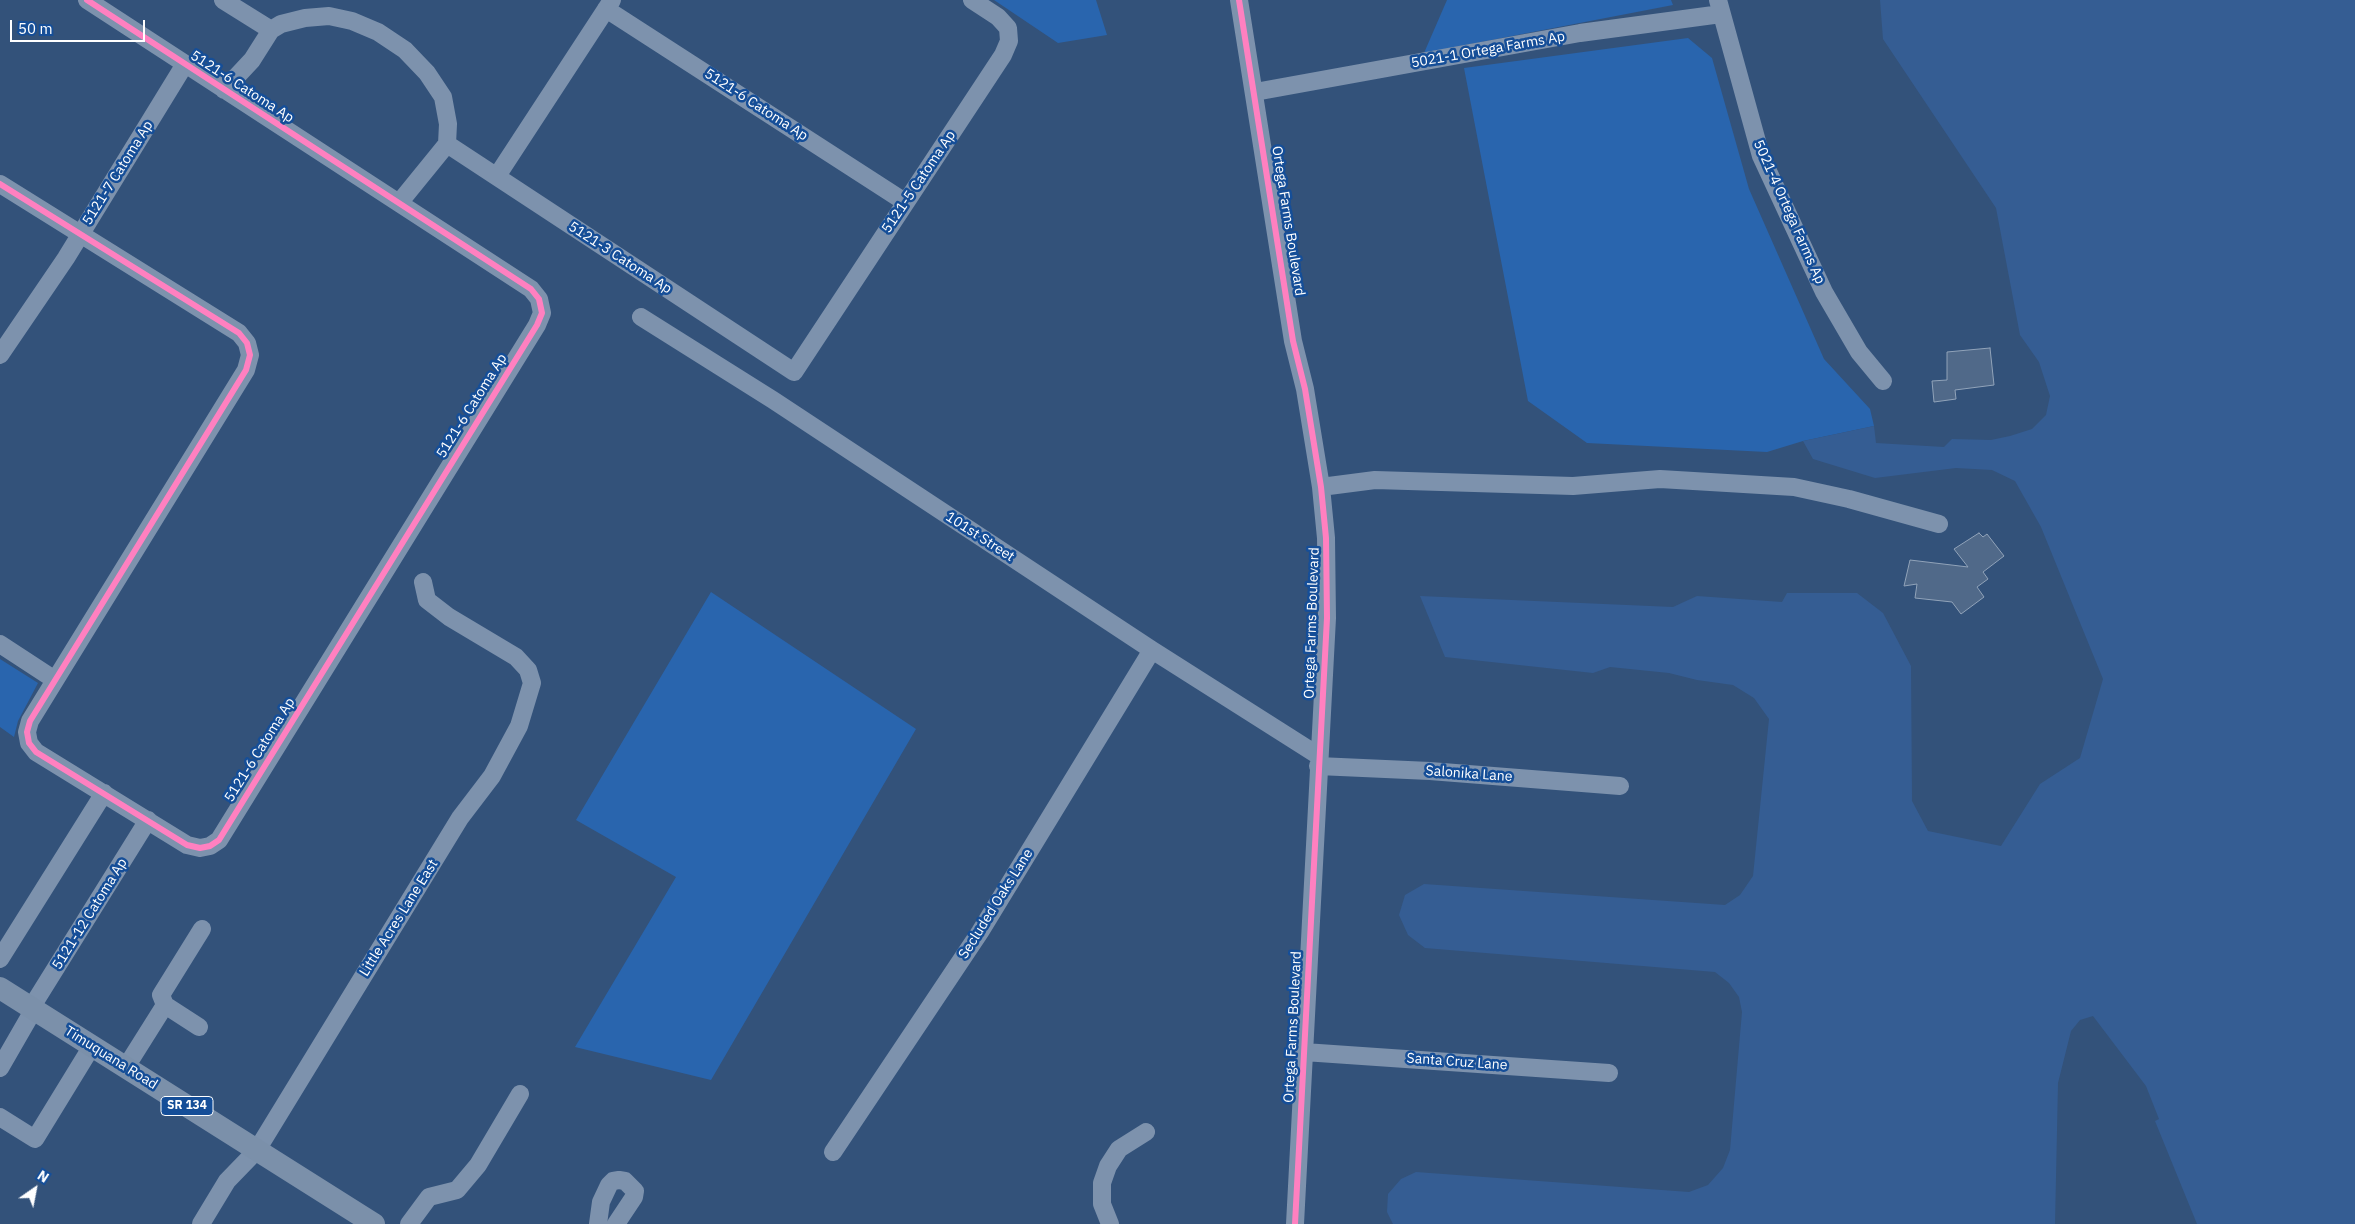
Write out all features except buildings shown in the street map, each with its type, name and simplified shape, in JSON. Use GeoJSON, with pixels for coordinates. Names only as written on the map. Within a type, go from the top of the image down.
{"type":"FeatureCollection","features":[{"type":"Feature","properties":{"kind":"main road","name":"Timuquana Road"},"geometry":{"type":"LineString","coordinates":[[0,988],[257,1150],[367,1222]]}},
{"type":"Feature","properties":{"kind":"street","name":"5121-6 Catoma Ap"},"geometry":{"type":"LineString","coordinates":[[0,184],[239,333],[247,343],[250,355],[246,370],[54,680],[30,721],[27,732],[29,743],[36,752],[186,844],[200,848],[210,846],[219,840],[537,325],[542,313],[539,299],[531,289],[87,0]]}},
{"type":"Feature","properties":{"kind":"street"},"geometry":{"type":"LineString","coordinates":[[225,0],[271,30]]}},
{"type":"Feature","properties":{"kind":"street","name":"5121-5 Catoma Ap"},"geometry":{"type":"LineString","coordinates":[[794,372],[1004,55],[1009,41],[1008,28],[998,17],[972,0]]}},
{"type":"Feature","properties":{"kind":"street","name":"Ortega Farms Boulevard"},"geometry":{"type":"LineString","coordinates":[[1239,0],[1293,341],[1305,389],[1321,487],[1326,538],[1327,609],[1295,1224]]}},
{"type":"Feature","properties":{"kind":"street","name":"5121-6 Catoma Ap"},"geometry":{"type":"LineString","coordinates":[[609,4],[905,202]]}},
{"type":"Feature","properties":{"kind":"street"},"geometry":{"type":"LineString","coordinates":[[497,176],[609,4]]}},
{"type":"Feature","properties":{"kind":"street","name":"5021-1 Ortega Farms Ap"},"geometry":{"type":"LineString","coordinates":[[1255,92],[1720,7]]}},
{"type":"Feature","properties":{"kind":"street","name":"5021-4 Ortega Farms Ap"},"geometry":{"type":"LineString","coordinates":[[1720,7],[1761,156],[1824,292],[1859,352],[1883,381]]}},
{"type":"Feature","properties":{"kind":"street"},"geometry":{"type":"LineString","coordinates":[[224,90],[252,60],[271,30],[282,24],[305,18],[329,16],[352,21],[378,32],[398,45],[427,73],[443,97],[448,124],[447,144],[399,203]]}},
{"type":"Feature","properties":{"kind":"street","name":"5121-7 Catoma Ap"},"geometry":{"type":"LineString","coordinates":[[0,355],[80,235],[185,64]]}},
{"type":"Feature","properties":{"kind":"street","name":"5121-3 Catoma Ap"},"geometry":{"type":"LineString","coordinates":[[447,144],[794,372]]}},
{"type":"Feature","properties":{"kind":"street","name":"101st Street"},"geometry":{"type":"LineString","coordinates":[[641,317],[782,406],[1318,761]]}},
{"type":"Feature","properties":{"kind":"street"},"geometry":{"type":"LineString","coordinates":[[1321,487],[1376,480],[1573,486],[1660,480],[1794,487],[1849,499],[1939,524]]}},
{"type":"Feature","properties":{"kind":"street","name":"Little Acres Lane East"},"geometry":{"type":"LineString","coordinates":[[200,1224],[227,1180],[257,1150],[460,818],[492,776],[519,726],[532,683],[528,670],[516,657],[449,617],[427,600],[423,582]]}},
{"type":"Feature","properties":{"kind":"street"},"geometry":{"type":"LineString","coordinates":[[0,644],[54,680]]}},
{"type":"Feature","properties":{"kind":"street","name":"Secluded Oaks Lane"},"geometry":{"type":"LineString","coordinates":[[833,1152],[980,932],[1152,650]]}},
{"type":"Feature","properties":{"kind":"street","name":"Salonika Lane"},"geometry":{"type":"LineString","coordinates":[[1318,761],[1620,786]]}},
{"type":"Feature","properties":{"kind":"street"},"geometry":{"type":"LineString","coordinates":[[0,959],[104,793]]}},
{"type":"Feature","properties":{"kind":"street","name":"5121-12 Catoma Ap"},"geometry":{"type":"LineString","coordinates":[[0,1068],[33,1009],[148,820]]}},
{"type":"Feature","properties":{"kind":"street"},"geometry":{"type":"LineString","coordinates":[[199,1027],[166,1005],[161,995],[202,929]]}},
{"type":"Feature","properties":{"kind":"street"},"geometry":{"type":"LineString","coordinates":[[126,1067],[166,1005]]}},
{"type":"Feature","properties":{"kind":"street"},"geometry":{"type":"LineString","coordinates":[[0,1117],[35,1139],[92,1046]]}},
{"type":"Feature","properties":{"kind":"street","name":"Santa Cruz Lane"},"geometry":{"type":"LineString","coordinates":[[1304,1052],[1609,1073]]}},
{"type":"Feature","properties":{"kind":"street"},"geometry":{"type":"LineString","coordinates":[[409,1224],[429,1197],[457,1190],[478,1165],[520,1094]]}},
{"type":"Feature","properties":{"kind":"street"},"geometry":{"type":"LineString","coordinates":[[1110,1224],[1102,1204],[1102,1183],[1108,1166],[1119,1149],[1146,1132]]}},
{"type":"Feature","properties":{"kind":"street"},"geometry":{"type":"LineString","coordinates":[[598,1224],[601,1202],[609,1185],[612,1181],[619,1180],[625,1181],[635,1191],[616,1224]]}},
{"type":"Feature","properties":{"kind":"shaded area"},"geometry":{"type":"Polygon","coordinates":[[[994,0],[1096,0],[1107,35],[1058,43],[994,0]]]}},
{"type":"Feature","properties":{"kind":"shaded area"},"geometry":{"type":"Polygon","coordinates":[[[1447,0],[1671,0],[1673,5],[1424,53],[1447,0]]]}},
{"type":"Feature","properties":{"kind":"shaded area"},"geometry":{"type":"Polygon","coordinates":[[[1880,0],[2355,0],[2355,1224],[2197,1224],[2155,1121],[2159,1119],[2146,1086],[2093,1016],[2080,1020],[2071,1031],[2058,1083],[2055,1224],[1393,1224],[1387,1212],[1388,1194],[1401,1179],[1416,1172],[1689,1192],[1708,1185],[1723,1168],[1730,1150],[1742,1012],[1739,997],[1729,983],[1715,972],[1425,948],[1408,935],[1399,915],[1405,895],[1424,884],[1725,905],[1740,895],[1753,876],[1769,719],[1754,698],[1733,685],[1697,680],[1669,673],[1610,667],[1593,673],[1445,657],[1420,596],[1673,607],[1697,596],[1782,602],[1787,593],[1857,593],[1883,613],[1911,666],[1912,801],[1928,831],[2001,846],[2040,784],[2080,758],[2103,679],[2041,527],[2015,481],[1992,470],[1956,468],[1875,478],[1813,459],[1803,441],[1874,426],[1876,443],[1944,447],[1952,439],[1991,440],[2032,429],[2046,415],[2050,396],[2039,362],[2020,335],[1996,208],[1883,39],[1880,0]]]}},
{"type":"Feature","properties":{"kind":"shaded area"},"geometry":{"type":"Polygon","coordinates":[[[1688,38],[1712,58],[1749,189],[1824,359],[1870,409],[1874,426],[1803,441],[1767,452],[1587,443],[1528,401],[1464,68],[1688,38]]]}},
{"type":"Feature","properties":{"kind":"shaded area"},"geometry":{"type":"Polygon","coordinates":[[[711,592],[916,729],[711,1080],[575,1047],[676,877],[576,820],[711,592]]]}},
{"type":"Feature","properties":{"kind":"shaded area"},"geometry":{"type":"Polygon","coordinates":[[[0,659],[38,683],[18,721],[14,737],[0,727],[0,659]]]}},
{"type":"Feature","properties":{"kind":"cycle path"},"geometry":{"type":"LineString","coordinates":[[0,184],[239,333],[247,343],[250,355],[246,370],[30,721],[27,732],[29,743],[36,752],[187,845],[200,848],[210,846],[219,840],[537,325],[542,313],[539,299],[531,289],[87,0]]}},
{"type":"Feature","properties":{"kind":"cycle path"},"geometry":{"type":"LineString","coordinates":[[1239,0],[1293,341],[1305,389],[1321,487],[1326,538],[1327,618],[1295,1224]]}}]}
